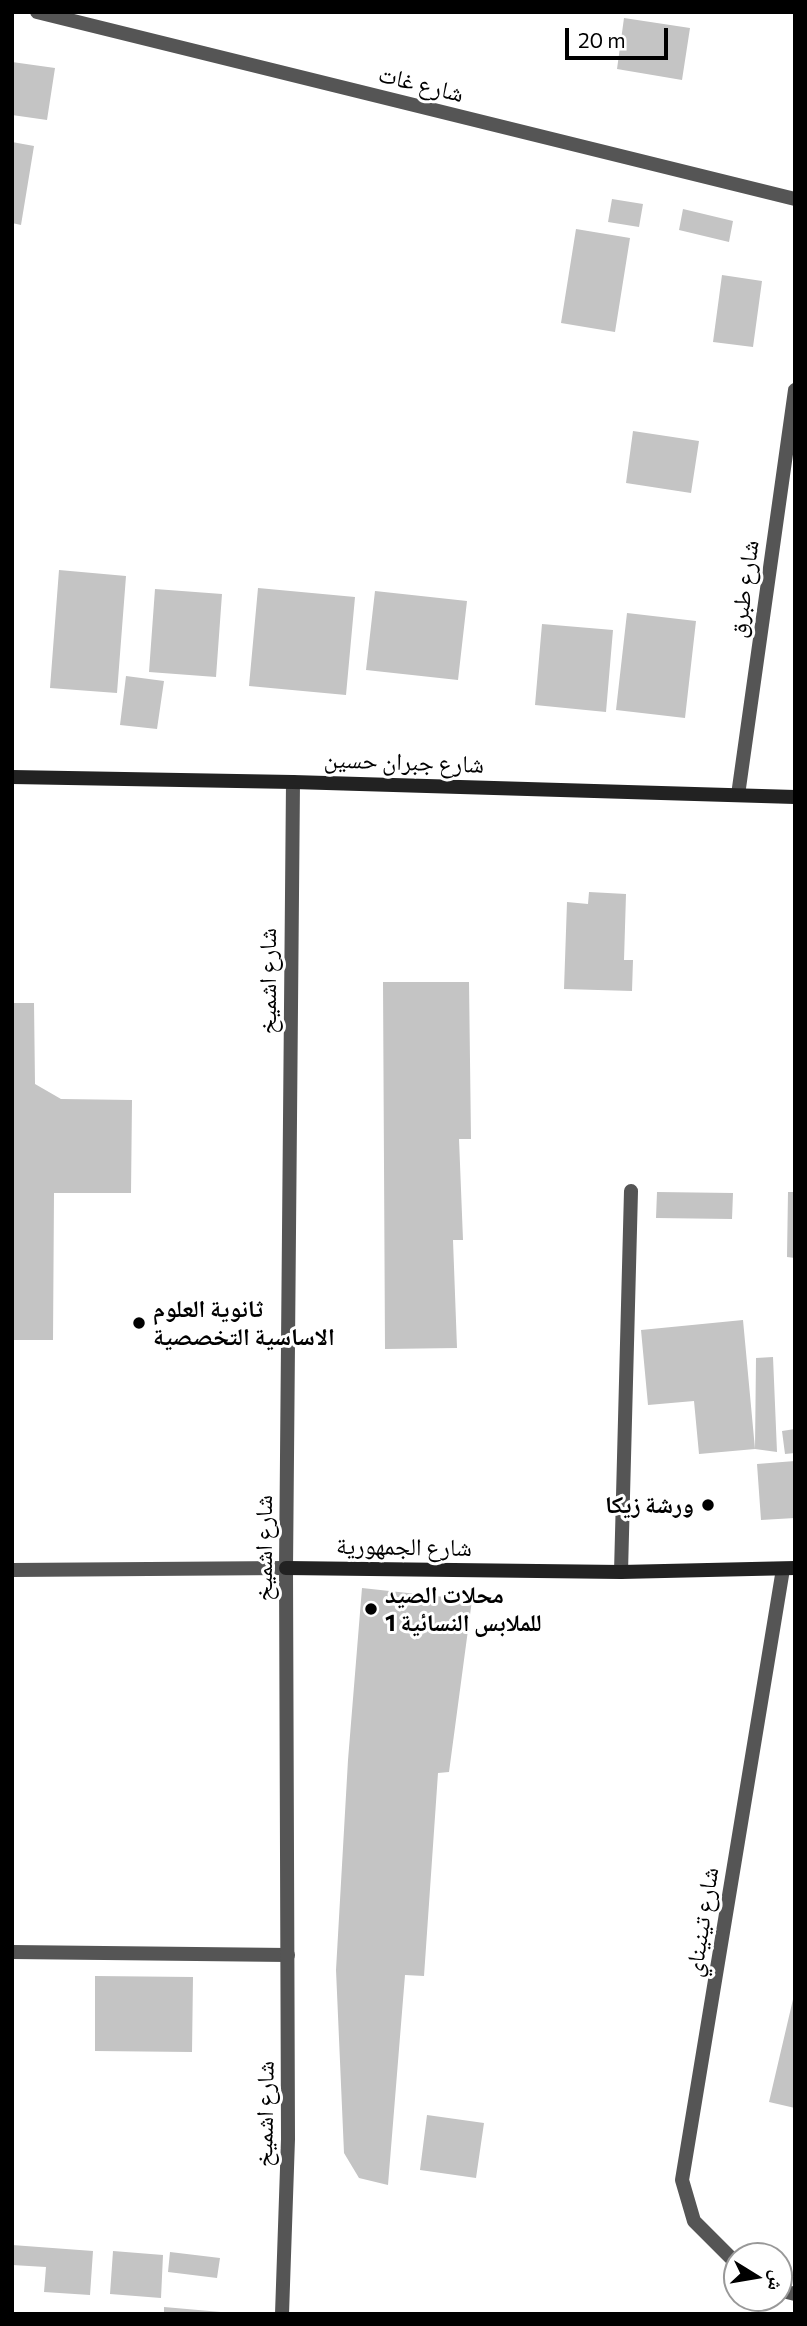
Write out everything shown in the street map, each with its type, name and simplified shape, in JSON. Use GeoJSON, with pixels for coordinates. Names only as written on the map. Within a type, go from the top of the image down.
{"type":"FeatureCollection","features":[{"type":"Feature","properties":{"kind":"main road","name":"شارع جبران حسين"},"geometry":{"type":"LineString","coordinates":[[12,777],[293,782],[795,797]]}},
{"type":"Feature","properties":{"kind":"main road","name":"شارع الجمهورية"},"geometry":{"type":"LineString","coordinates":[[286,1569],[621,1572],[789,1569]]}},
{"type":"Feature","properties":{"kind":"street","name":"شارع غات"},"geometry":{"type":"LineString","coordinates":[[37,12],[795,199]]}},
{"type":"Feature","properties":{"kind":"street","name":"شارع طبرق"},"geometry":{"type":"LineString","coordinates":[[738,795],[795,390]]}},
{"type":"Feature","properties":{"kind":"street","name":"شارع اشميخ"},"geometry":{"type":"LineString","coordinates":[[282,2314],[288,2140],[286,1569],[293,782]]}},
{"type":"Feature","properties":{"kind":"street"},"geometry":{"type":"LineString","coordinates":[[621,1572],[631,1191]]}},
{"type":"Feature","properties":{"kind":"street","name":"شارع الجمهورية"},"geometry":{"type":"LineString","coordinates":[[12,1570],[286,1569]]}},
{"type":"Feature","properties":{"kind":"street","name":"شارع تينيناي"},"geometry":{"type":"LineString","coordinates":[[723,2250],[694,2221],[682,2180],[789,1569]]}},
{"type":"Feature","properties":{"kind":"street"},"geometry":{"type":"LineString","coordinates":[[12,1952],[288,1955]]}},
{"type":"Feature","properties":{"kind":"building"},"geometry":{"type":"Polygon","coordinates":[[[624,18],[690,28],[682,80],[617,69],[624,18]]]}},
{"type":"Feature","properties":{"kind":"building"},"geometry":{"type":"Polygon","coordinates":[[[12,62],[55,68],[47,120],[12,115],[12,62]]]}},
{"type":"Feature","properties":{"kind":"building"},"geometry":{"type":"Polygon","coordinates":[[[12,142],[34,146],[21,225],[12,223],[12,142]]]}},
{"type":"Feature","properties":{"kind":"building"},"geometry":{"type":"Polygon","coordinates":[[[612,199],[643,204],[639,227],[608,222],[612,199]]]}},
{"type":"Feature","properties":{"kind":"building"},"geometry":{"type":"Polygon","coordinates":[[[683,209],[733,221],[729,242],[679,230],[683,209]]]}},
{"type":"Feature","properties":{"kind":"building"},"geometry":{"type":"Polygon","coordinates":[[[576,229],[630,238],[615,332],[561,323],[576,229]]]}},
{"type":"Feature","properties":{"kind":"building"},"geometry":{"type":"Polygon","coordinates":[[[722,275],[762,281],[753,347],[713,342],[722,275]]]}},
{"type":"Feature","properties":{"kind":"building"},"geometry":{"type":"Polygon","coordinates":[[[633,431],[699,441],[691,493],[626,483],[633,431]]]}},
{"type":"Feature","properties":{"kind":"building"},"geometry":{"type":"Polygon","coordinates":[[[59,570],[126,576],[117,693],[50,688],[59,570]]]}},
{"type":"Feature","properties":{"kind":"building"},"geometry":{"type":"Polygon","coordinates":[[[258,588],[355,597],[346,695],[249,686],[258,588]]]}},
{"type":"Feature","properties":{"kind":"building"},"geometry":{"type":"Polygon","coordinates":[[[155,589],[222,594],[216,677],[149,672],[155,589]]]}},
{"type":"Feature","properties":{"kind":"building"},"geometry":{"type":"Polygon","coordinates":[[[375,591],[467,601],[458,680],[366,670],[375,591]]]}},
{"type":"Feature","properties":{"kind":"building"},"geometry":{"type":"Polygon","coordinates":[[[627,613],[696,621],[685,718],[616,710],[627,613]]]}},
{"type":"Feature","properties":{"kind":"building"},"geometry":{"type":"Polygon","coordinates":[[[542,624],[613,630],[606,712],[535,705],[542,624]]]}},
{"type":"Feature","properties":{"kind":"building"},"geometry":{"type":"Polygon","coordinates":[[[126,676],[164,681],[157,729],[120,725],[126,676]]]}},
{"type":"Feature","properties":{"kind":"building"},"geometry":{"type":"Polygon","coordinates":[[[589,892],[626,894],[624,960],[633,960],[632,991],[564,989],[567,902],[588,904],[589,892]]]}},
{"type":"Feature","properties":{"kind":"building"},"geometry":{"type":"Polygon","coordinates":[[[383,982],[469,982],[471,1139],[459,1139],[463,1240],[453,1240],[457,1348],[385,1349],[383,982]]]}},
{"type":"Feature","properties":{"kind":"building"},"geometry":{"type":"Polygon","coordinates":[[[12,1003],[34,1003],[35,1084],[61,1099],[132,1100],[131,1193],[54,1193],[53,1340],[12,1340],[12,1003]]]}},
{"type":"Feature","properties":{"kind":"building"},"geometry":{"type":"Polygon","coordinates":[[[657,1192],[733,1193],[732,1219],[656,1218],[657,1192]]]}},
{"type":"Feature","properties":{"kind":"building"},"geometry":{"type":"Polygon","coordinates":[[[788,1192],[795,1192],[795,1258],[787,1257],[788,1192]]]}},
{"type":"Feature","properties":{"kind":"building"},"geometry":{"type":"Polygon","coordinates":[[[743,1320],[755,1449],[699,1454],[694,1401],[648,1405],[641,1330],[743,1320]]]}},
{"type":"Feature","properties":{"kind":"building"},"geometry":{"type":"Polygon","coordinates":[[[773,1357],[777,1452],[755,1449],[756,1358],[773,1357]]]}},
{"type":"Feature","properties":{"kind":"building"},"geometry":{"type":"Polygon","coordinates":[[[795,1429],[795,1453],[785,1454],[782,1431],[795,1429]]]}},
{"type":"Feature","properties":{"kind":"building"},"geometry":{"type":"Polygon","coordinates":[[[795,1461],[795,1518],[761,1520],[757,1464],[795,1461]]]}},
{"type":"Feature","properties":{"kind":"building"},"geometry":{"type":"Polygon","coordinates":[[[362,1588],[472,1600],[449,1772],[438,1773],[424,1976],[405,1975],[388,2185],[359,2178],[344,2153],[336,1970],[348,1760],[362,1588]]]}},
{"type":"Feature","properties":{"kind":"building"},"geometry":{"type":"Polygon","coordinates":[[[95,1976],[193,1977],[192,2052],[95,2051],[95,1976]]]}},
{"type":"Feature","properties":{"kind":"building"},"geometry":{"type":"Polygon","coordinates":[[[795,1996],[795,2108],[769,2102],[795,1996]]]}},
{"type":"Feature","properties":{"kind":"building"},"geometry":{"type":"Polygon","coordinates":[[[427,2115],[484,2123],[476,2178],[420,2170],[427,2115]]]}},
{"type":"Feature","properties":{"kind":"building"},"geometry":{"type":"Polygon","coordinates":[[[12,2245],[93,2251],[90,2295],[44,2292],[46,2267],[12,2265],[12,2245]]]}},
{"type":"Feature","properties":{"kind":"building"},"geometry":{"type":"Polygon","coordinates":[[[113,2251],[163,2255],[161,2298],[110,2294],[113,2251]]]}},
{"type":"Feature","properties":{"kind":"building"},"geometry":{"type":"Polygon","coordinates":[[[170,2252],[220,2258],[217,2278],[168,2272],[170,2252]]]}},
{"type":"Feature","properties":{"kind":"building"},"geometry":{"type":"Polygon","coordinates":[[[164,2307],[221,2312],[221,2314],[164,2314],[164,2307]]]}},
{"type":"Feature","properties":{"kind":"place","name":"ثانوية العلوم الاساسية التخصصية"},"geometry":{"type":"Point","coordinates":[139,1323]}},
{"type":"Feature","properties":{"kind":"place","name":"ورشة زيكا"},"geometry":{"type":"Point","coordinates":[708,1505]}},
{"type":"Feature","properties":{"kind":"place","name":"محلات الصيد للملابس النسائية 1"},"geometry":{"type":"Point","coordinates":[371,1609]}}]}
